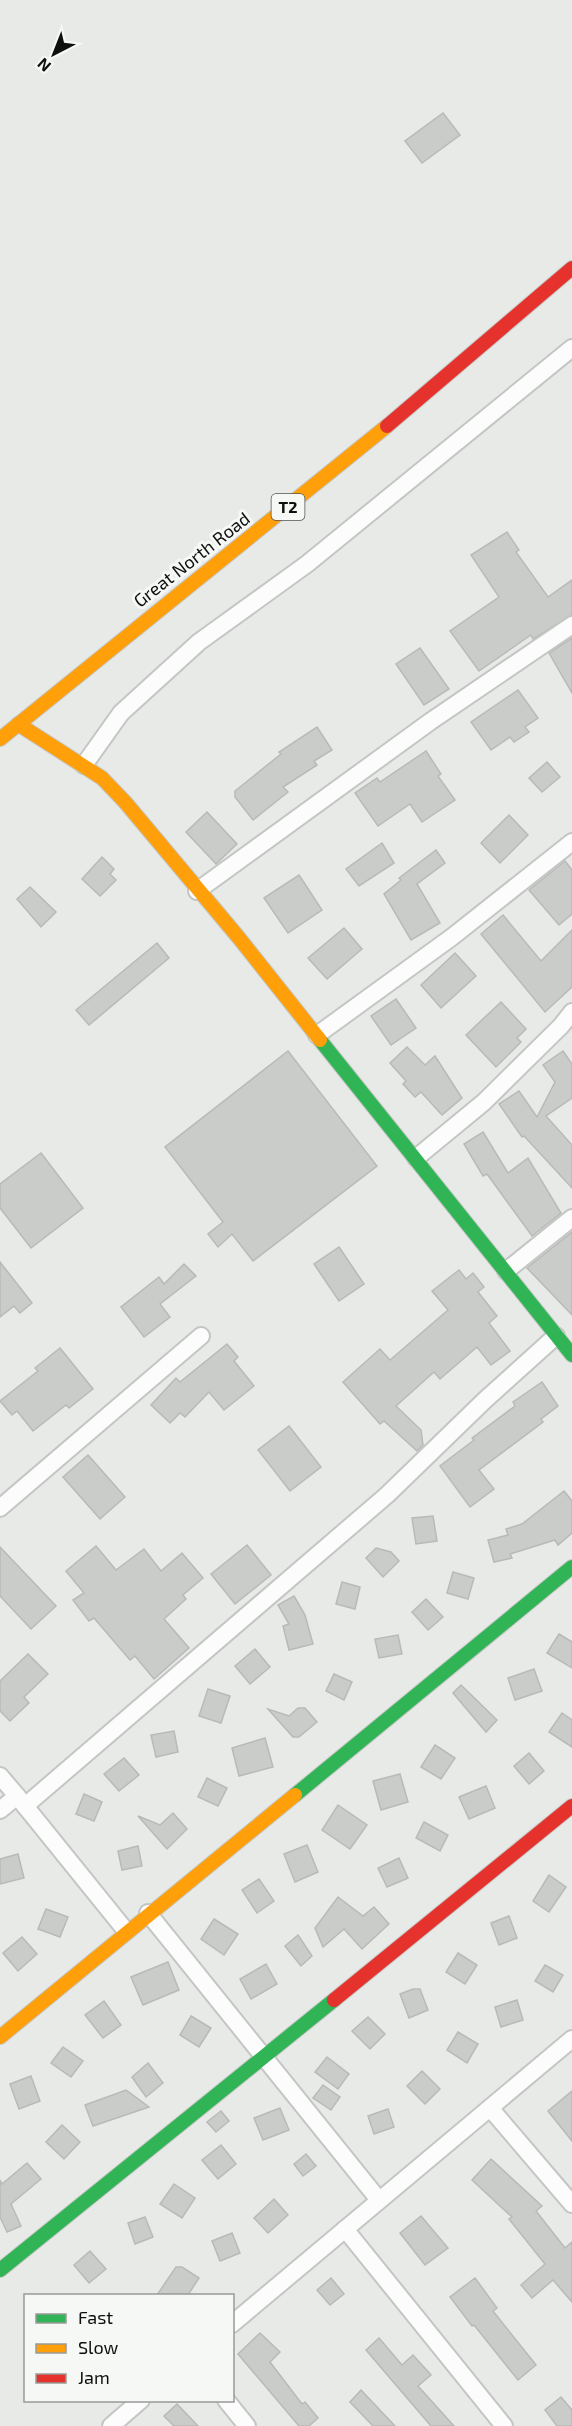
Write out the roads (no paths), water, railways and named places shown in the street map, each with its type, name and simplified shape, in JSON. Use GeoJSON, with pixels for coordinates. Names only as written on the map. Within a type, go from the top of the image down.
{"type":"FeatureCollection","features":[{"type":"Feature","properties":{"kind":"main road","name":"Great North Road"},"geometry":{"type":"LineString","coordinates":[[0,739],[175,596],[343,464],[572,268]]}},
{"type":"Feature","properties":{"kind":"main road"},"geometry":{"type":"LineString","coordinates":[[18,724],[102,778],[125,802],[317,1035],[572,1355]]}},
{"type":"Feature","properties":{"kind":"main road"},"geometry":{"type":"LineString","coordinates":[[0,2037],[126,1931],[572,1567]]}},
{"type":"Feature","properties":{"kind":"main road"},"geometry":{"type":"LineString","coordinates":[[0,2270],[572,1806]]}},
{"type":"Feature","properties":{"kind":"street"},"geometry":{"type":"LineString","coordinates":[[84,765],[121,713],[199,642],[307,564],[572,348]]}},
{"type":"Feature","properties":{"kind":"street"},"geometry":{"type":"LineString","coordinates":[[197,891],[432,721],[572,625]]}},
{"type":"Feature","properties":{"kind":"street"},"geometry":{"type":"LineString","coordinates":[[317,1035],[452,937],[572,842]]}},
{"type":"Feature","properties":{"kind":"street"},"geometry":{"type":"LineString","coordinates":[[416,1158],[484,1102],[561,1026],[572,1012]]}},
{"type":"Feature","properties":{"kind":"street"},"geometry":{"type":"LineString","coordinates":[[506,1271],[572,1218]]}},
{"type":"Feature","properties":{"kind":"street"},"geometry":{"type":"LineString","coordinates":[[0,1508],[201,1336]]}},
{"type":"Feature","properties":{"kind":"street"},"geometry":{"type":"LineString","coordinates":[[0,1810],[21,1801],[387,1495],[485,1400],[556,1336]]}},
{"type":"Feature","properties":{"kind":"street"},"geometry":{"type":"LineString","coordinates":[[0,1776],[126,1931]]}},
{"type":"Feature","properties":{"kind":"street"},"geometry":{"type":"LineString","coordinates":[[148,1913],[379,2200]]}},
{"type":"Feature","properties":{"kind":"street"},"geometry":{"type":"LineString","coordinates":[[234,2322],[572,2039]]}},
{"type":"Feature","properties":{"kind":"street"},"geometry":{"type":"LineString","coordinates":[[490,2108],[572,2204]]}},
{"type":"Feature","properties":{"kind":"street"},"geometry":{"type":"LineString","coordinates":[[345,2229],[504,2426]]}},
{"type":"Feature","properties":{"kind":"street"},"geometry":{"type":"LineString","coordinates":[[111,2426],[139,2402]]}},
{"type":"Feature","properties":{"kind":"street"},"geometry":{"type":"LineString","coordinates":[[228,2402],[247,2426]]}}]}
